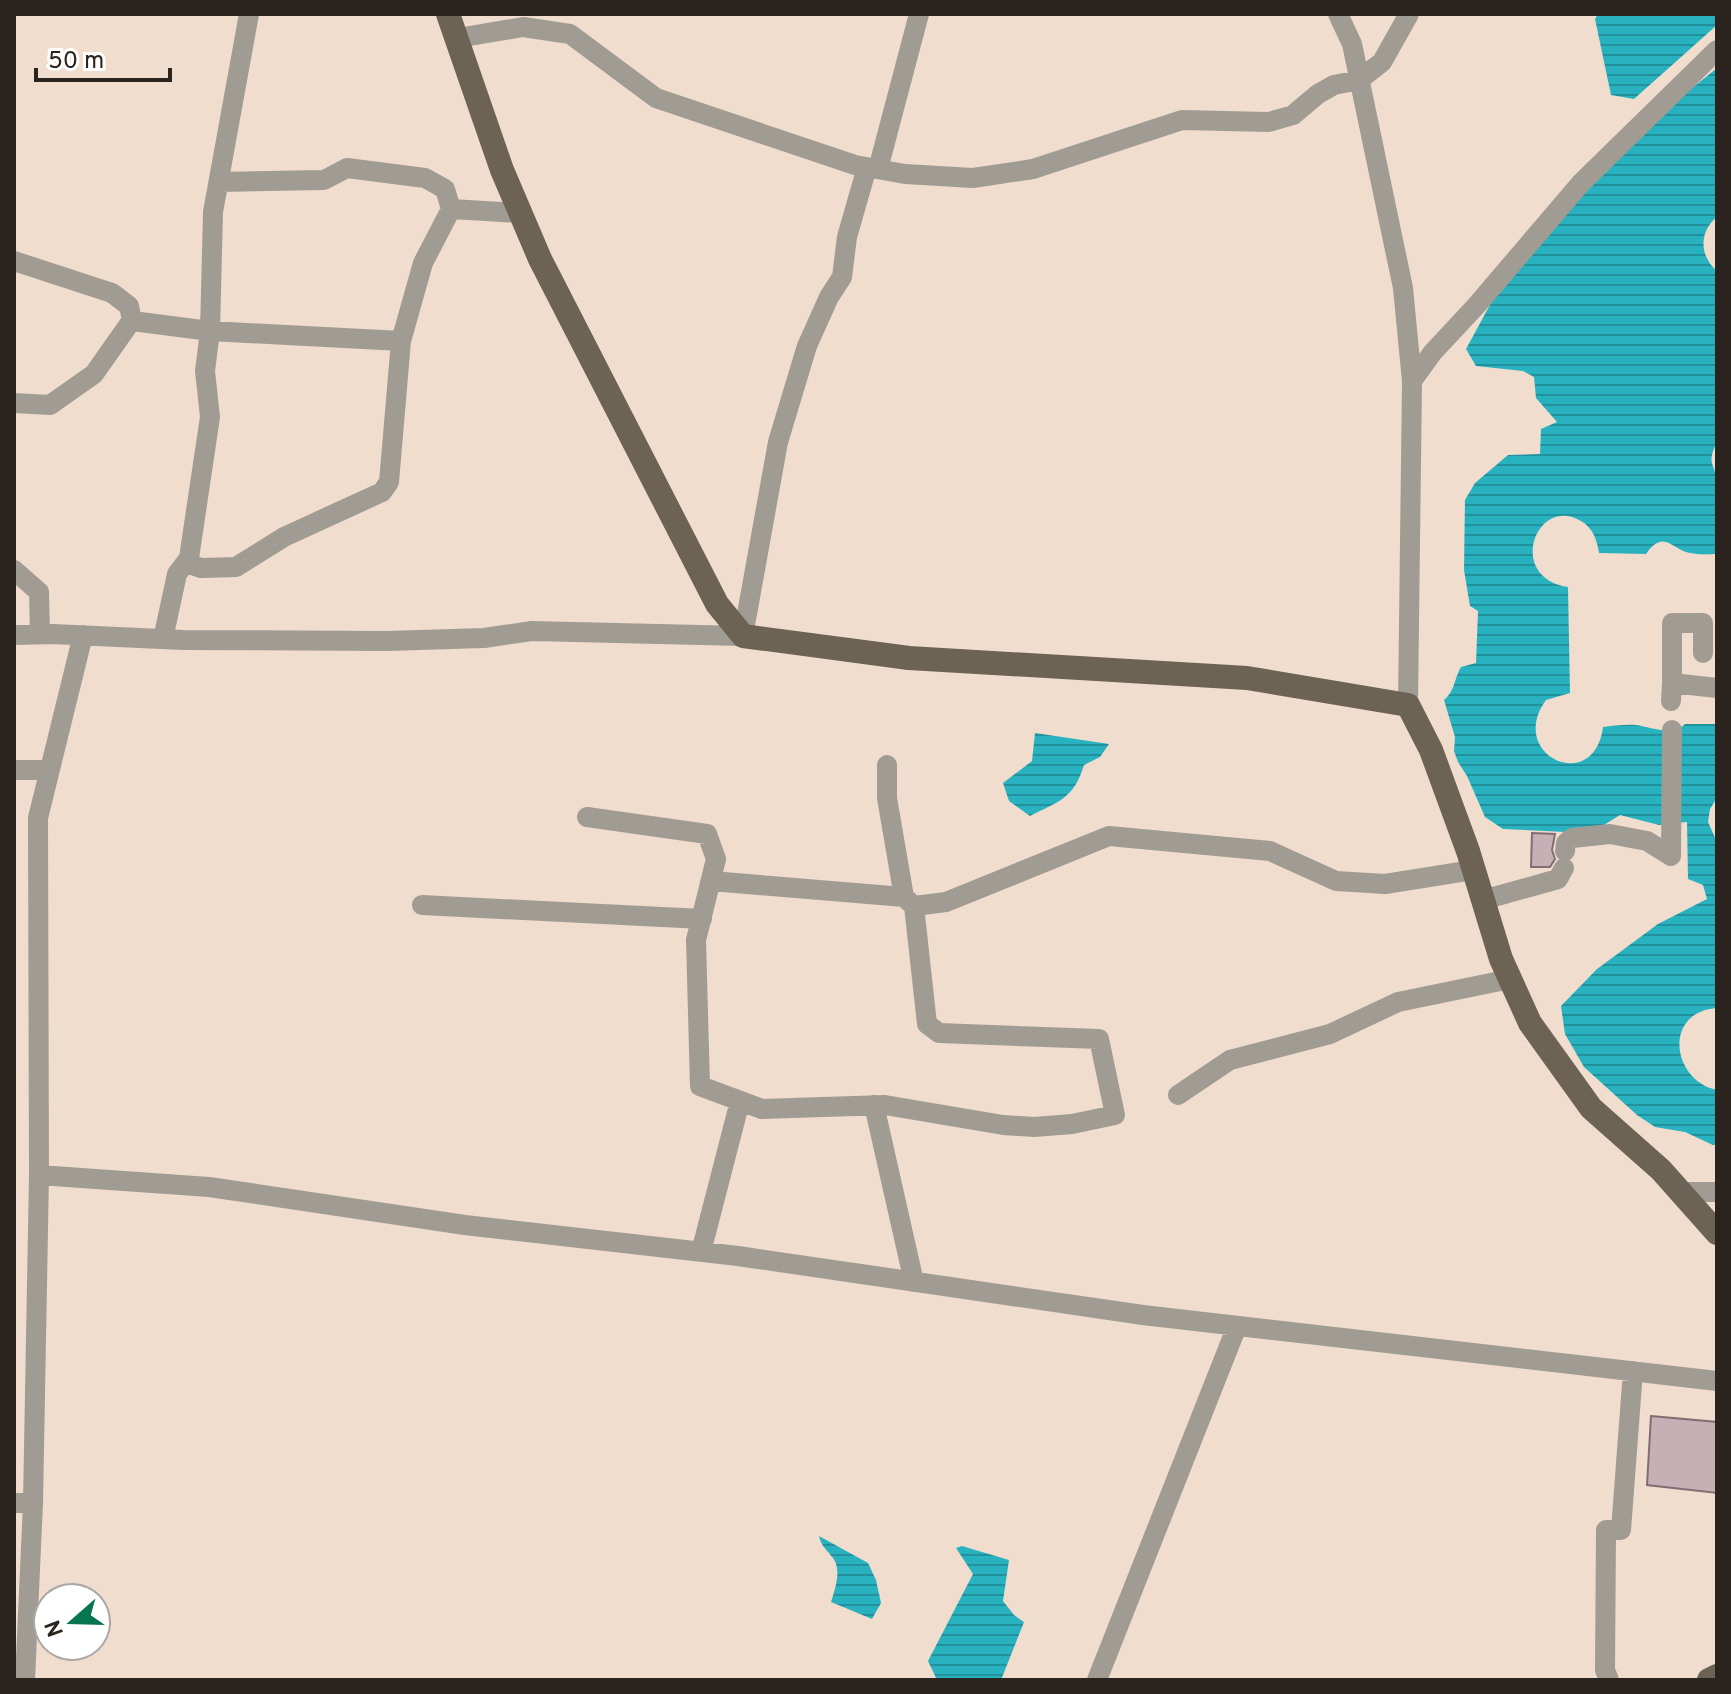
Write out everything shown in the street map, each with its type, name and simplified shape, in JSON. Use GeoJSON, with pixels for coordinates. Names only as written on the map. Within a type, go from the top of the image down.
{"type":"FeatureCollection","features":[{"type":"Feature","properties":{"kind":"main road"},"geometry":{"type":"LineString","coordinates":[[448,14],[502,170],[547,272],[717,604],[743,636],[909,658],[1247,678],[1408,705],[1431,750],[1501,959],[1530,1023],[1591,1108],[1661,1170],[1717,1233]]}},
{"type":"Feature","properties":{"kind":"main road"},"geometry":{"type":"LineString","coordinates":[[1709,1680],[1717,1676]]}},
{"type":"Feature","properties":{"kind":"street"},"geometry":{"type":"LineString","coordinates":[[163,639],[177,574],[189,558],[210,417],[205,371],[210,331],[213,212],[249,14]]}},
{"type":"Feature","properties":{"kind":"street"},"geometry":{"type":"LineString","coordinates":[[570,34],[578,14]]}},
{"type":"Feature","properties":{"kind":"street"},"geometry":{"type":"LineString","coordinates":[[14,635],[387,641],[484,638],[532,631],[743,636],[778,442],[807,346],[829,297],[842,277],[847,237],[873,168],[919,14]]}},
{"type":"Feature","properties":{"kind":"street"},"geometry":{"type":"LineString","coordinates":[[1338,14],[1352,44],[1403,288],[1412,381],[1408,705]]}},
{"type":"Feature","properties":{"kind":"street"},"geometry":{"type":"LineString","coordinates":[[458,38],[523,27],[570,34],[656,98],[855,165],[905,174],[973,178],[1033,169],[1182,120],[1269,122],[1293,115],[1334,85],[1359,80],[1382,62],[1409,14]]}},
{"type":"Feature","properties":{"kind":"street"},"geometry":{"type":"LineString","coordinates":[[1412,381],[1433,352],[1581,183],[1717,50]]}},
{"type":"Feature","properties":{"kind":"street"},"geometry":{"type":"LineString","coordinates":[[186,563],[201,568],[236,567],[284,537],[382,492],[389,482],[401,341],[423,263],[451,209],[445,189],[425,178],[347,168],[324,180],[219,182]]}},
{"type":"Feature","properties":{"kind":"street"},"geometry":{"type":"LineString","coordinates":[[451,209],[520,213]]}},
{"type":"Feature","properties":{"kind":"street"},"geometry":{"type":"LineString","coordinates":[[14,261],[112,293],[129,306],[132,320],[94,374],[50,405],[14,403]]}},
{"type":"Feature","properties":{"kind":"street"},"geometry":{"type":"LineString","coordinates":[[132,320],[210,331],[401,341]]}},
{"type":"Feature","properties":{"kind":"street"},"geometry":{"type":"LineString","coordinates":[[14,570],[39,592],[40,634]]}},
{"type":"Feature","properties":{"kind":"street"},"geometry":{"type":"LineString","coordinates":[[1703,653],[1703,623],[1672,623],[1672,692],[1717,688]]}},
{"type":"Feature","properties":{"kind":"street"},"geometry":{"type":"LineString","coordinates":[[25,1680],[23,1503],[39,1175],[38,818],[83,635]]}},
{"type":"Feature","properties":{"kind":"street"},"geometry":{"type":"LineString","coordinates":[[1483,900],[1558,879],[1566,843],[1572,838],[1610,834],[1647,841],[1671,856],[1672,733]]}},
{"type":"Feature","properties":{"kind":"street"},"geometry":{"type":"LineString","coordinates":[[587,817],[707,834],[716,859],[696,940],[700,1086],[762,1109],[885,1105],[1003,1125],[1034,1127],[1072,1124],[1115,1115],[1099,1039],[939,1033],[927,1024],[909,901],[887,798],[887,765]]}},
{"type":"Feature","properties":{"kind":"street"},"geometry":{"type":"LineString","coordinates":[[14,770],[50,770]]}},
{"type":"Feature","properties":{"kind":"street"},"geometry":{"type":"LineString","coordinates":[[711,881],[946,902],[1109,836],[1270,851],[1336,881],[1385,884],[1473,870]]}},
{"type":"Feature","properties":{"kind":"street"},"geometry":{"type":"LineString","coordinates":[[422,905],[702,919]]}},
{"type":"Feature","properties":{"kind":"street"},"geometry":{"type":"LineString","coordinates":[[1178,1095],[1230,1060],[1330,1034],[1398,1002],[1510,979]]}},
{"type":"Feature","properties":{"kind":"street"},"geometry":{"type":"LineString","coordinates":[[701,1252],[740,1101]]}},
{"type":"Feature","properties":{"kind":"street"},"geometry":{"type":"LineString","coordinates":[[874,1105],[914,1282]]}},
{"type":"Feature","properties":{"kind":"street"},"geometry":{"type":"LineString","coordinates":[[39,1175],[209,1187],[465,1225],[701,1252],[1143,1315],[1717,1381]]}},
{"type":"Feature","properties":{"kind":"street"},"geometry":{"type":"LineString","coordinates":[[1680,1192],[1717,1192]]}},
{"type":"Feature","properties":{"kind":"street"},"geometry":{"type":"LineString","coordinates":[[1097,1680],[1237,1326]]}},
{"type":"Feature","properties":{"kind":"street"},"geometry":{"type":"LineString","coordinates":[[1609,1680],[1605,1670],[1606,1530],[1621,1530],[1633,1371]]}},
{"type":"Feature","properties":{"kind":"water"},"geometry":{"type":"Polygon","coordinates":[[[1598,14],[1717,14],[1717,25],[1634,99],[1611,95],[1595,19],[1598,14]]]}},
{"type":"Feature","properties":{"kind":"water"},"geometry":{"type":"Polygon","coordinates":[[[1717,68],[1717,217],[1704,236],[1704,251],[1717,271],[1717,442],[1712,462],[1719,496],[1717,554],[1690,553],[1663,541],[1652,546],[1646,554],[1599,553],[1589,527],[1565,516],[1552,519],[1541,527],[1534,540],[1533,555],[1537,569],[1549,580],[1568,587],[1570,693],[1546,700],[1537,720],[1537,737],[1544,751],[1556,760],[1570,763],[1585,760],[1596,748],[1603,727],[1632,725],[1668,731],[1685,724],[1717,724],[1717,798],[1710,809],[1708,822],[1717,842],[1717,1008],[1699,1012],[1687,1021],[1681,1033],[1680,1047],[1690,1074],[1702,1084],[1717,1090],[1717,1144],[1713,1145],[1685,1132],[1655,1127],[1637,1115],[1584,1067],[1565,1034],[1561,1006],[1597,969],[1658,924],[1707,899],[1703,885],[1688,879],[1687,822],[1659,825],[1620,815],[1604,825],[1565,832],[1503,829],[1485,817],[1458,762],[1454,751],[1455,737],[1444,700],[1461,667],[1476,663],[1478,611],[1470,606],[1464,570],[1465,500],[1475,483],[1508,455],[1540,454],[1541,429],[1557,422],[1536,398],[1534,377],[1523,371],[1476,366],[1466,349],[1498,290],[1605,169],[1676,101],[1717,68]]]}},
{"type":"Feature","properties":{"kind":"water"},"geometry":{"type":"Polygon","coordinates":[[[1035,733],[1109,744],[1100,757],[1084,765],[1070,792],[1030,816],[1009,801],[1003,783],[1032,761],[1035,733]]]}},
{"type":"Feature","properties":{"kind":"water"},"geometry":{"type":"Polygon","coordinates":[[[819,1536],[868,1563],[881,1603],[872,1619],[831,1602],[837,1568],[819,1536]]]}},
{"type":"Feature","properties":{"kind":"water"},"geometry":{"type":"Polygon","coordinates":[[[962,1546],[1009,1560],[1003,1601],[1024,1622],[1001,1680],[937,1680],[928,1661],[973,1574],[956,1548],[962,1546]]]}},
{"type":"Feature","properties":{"kind":"building"},"geometry":{"type":"Polygon","coordinates":[[[1532,833],[1555,834],[1552,850],[1555,859],[1550,867],[1531,867],[1532,833]]]}},
{"type":"Feature","properties":{"kind":"building"},"geometry":{"type":"Polygon","coordinates":[[[1651,1416],[1717,1422],[1717,1493],[1647,1485],[1651,1416]]]}}]}
